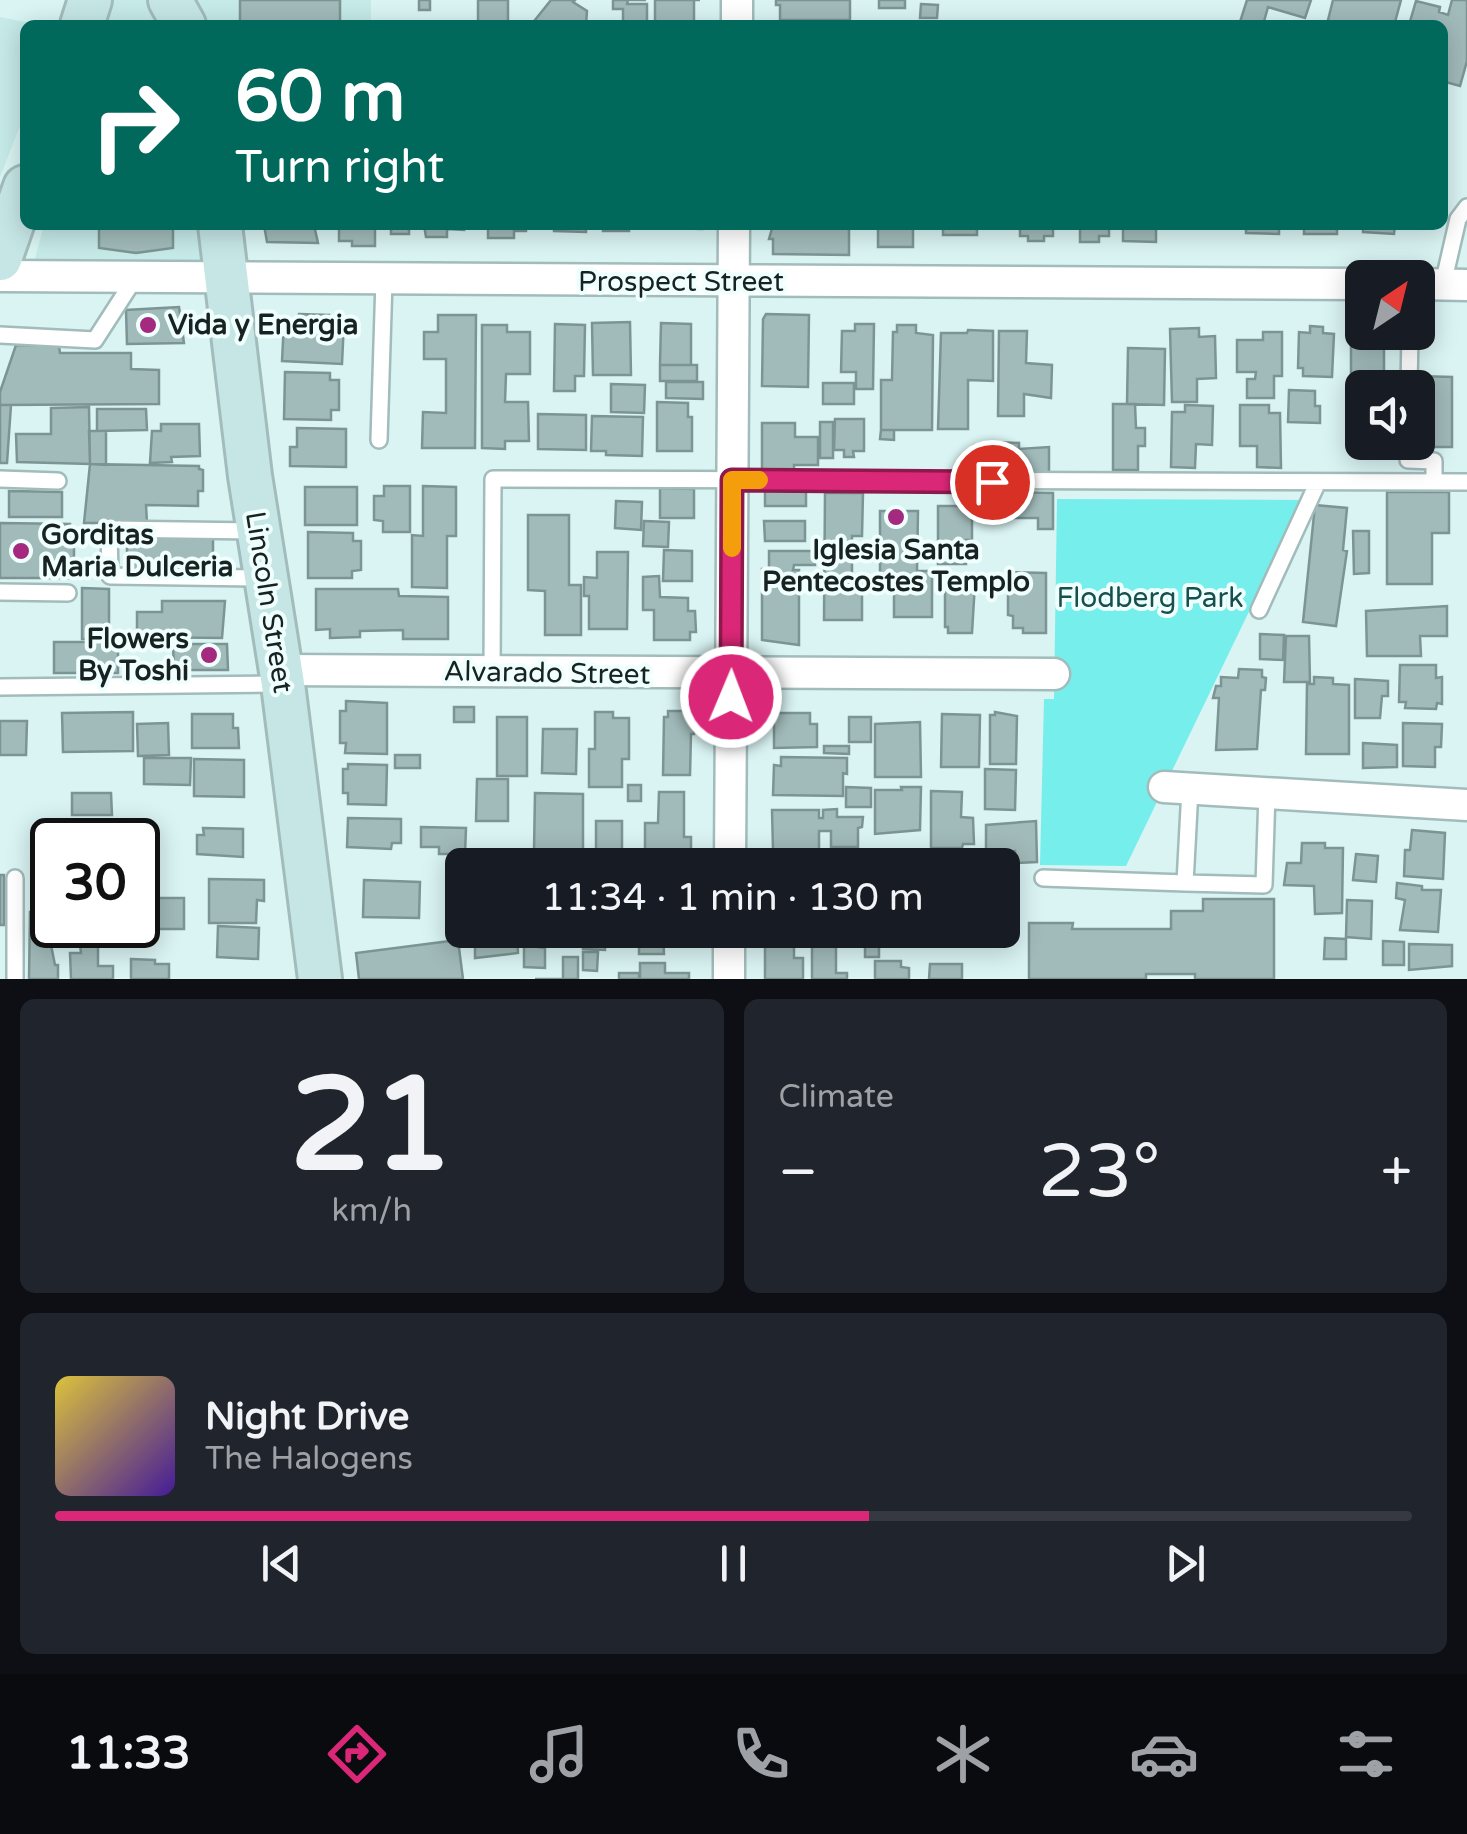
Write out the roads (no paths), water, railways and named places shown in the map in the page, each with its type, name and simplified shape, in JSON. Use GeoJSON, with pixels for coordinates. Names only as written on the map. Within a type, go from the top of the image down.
{"type":"FeatureCollection","features":[{"type":"Feature","properties":{"kind":"street"},"geometry":{"type":"LineString","coordinates":[[0,259],[20,188]]}},
{"type":"Feature","properties":{"kind":"street","name":"Lincoln Street"},"geometry":{"type":"LineString","coordinates":[[221,230],[320,979]]}},
{"type":"Feature","properties":{"kind":"street"},"geometry":{"type":"LineString","coordinates":[[730,848],[734,230]]}},
{"type":"Feature","properties":{"kind":"street","name":"Prospect Street"},"geometry":{"type":"LineString","coordinates":[[0,276],[1345,284]]}},
{"type":"Feature","properties":{"kind":"street","name":"Alvarado Street"},"geometry":{"type":"LineString","coordinates":[[281,677],[492,672],[1054,674]]}},
{"type":"Feature","properties":{"kind":"street"},"geometry":{"type":"LineString","coordinates":[[1177,788],[1467,805]]}},
{"type":"Feature","properties":{"kind":"street"},"geometry":{"type":"LineString","coordinates":[[728,979],[729,948]]}},
{"type":"Feature","properties":{"kind":"lane"},"geometry":{"type":"LineString","coordinates":[[1442,285],[1458,219],[1467,207]]}},
{"type":"Feature","properties":{"kind":"lane"},"geometry":{"type":"LineString","coordinates":[[0,335],[95,340],[135,278]]}},
{"type":"Feature","properties":{"kind":"lane"},"geometry":{"type":"LineString","coordinates":[[379,440],[384,280]]}},
{"type":"Feature","properties":{"kind":"lane"},"geometry":{"type":"LineString","coordinates":[[1408,460],[1434,461],[1434,482]]}},
{"type":"Feature","properties":{"kind":"lane"},"geometry":{"type":"LineString","coordinates":[[0,479],[58,481]]}},
{"type":"Feature","properties":{"kind":"lane"},"geometry":{"type":"LineString","coordinates":[[492,672],[493,479],[1467,482]]}},
{"type":"Feature","properties":{"kind":"lane"},"geometry":{"type":"LineString","coordinates":[[1259,610],[1317,484]]}},
{"type":"Feature","properties":{"kind":"lane"},"geometry":{"type":"LineString","coordinates":[[259,530],[110,529],[110,576],[266,578]]}},
{"type":"Feature","properties":{"kind":"lane"},"geometry":{"type":"LineString","coordinates":[[0,592],[68,593]]}},
{"type":"Feature","properties":{"kind":"lane"},"geometry":{"type":"LineString","coordinates":[[0,687],[281,677]]}},
{"type":"Feature","properties":{"kind":"lane"},"geometry":{"type":"LineString","coordinates":[[1177,788],[1184,883]]}},
{"type":"Feature","properties":{"kind":"lane"},"geometry":{"type":"LineString","coordinates":[[1043,878],[1264,885],[1267,794]]}},
{"type":"Feature","properties":{"kind":"lane"},"geometry":{"type":"LineString","coordinates":[[14,878],[14,979]]}},
{"type":"Feature","properties":{"kind":"place","name":"Vida y Energia"},"geometry":{"type":"Point","coordinates":[148,325]}},
{"type":"Feature","properties":{"kind":"place","name":"Iglesia Santa Pentecostes Templo"},"geometry":{"type":"Point","coordinates":[896,517]}},
{"type":"Feature","properties":{"kind":"place","name":"Gorditas Maria Dulceria"},"geometry":{"type":"Point","coordinates":[21,551]}},
{"type":"Feature","properties":{"kind":"place","name":"Flowers By Toshi"},"geometry":{"type":"Point","coordinates":[209,655]}},
{"type":"Feature","properties":{"kind":"park label","name":"Flodberg Park"},"geometry":{"type":"Point","coordinates":[1150,598]}}]}
